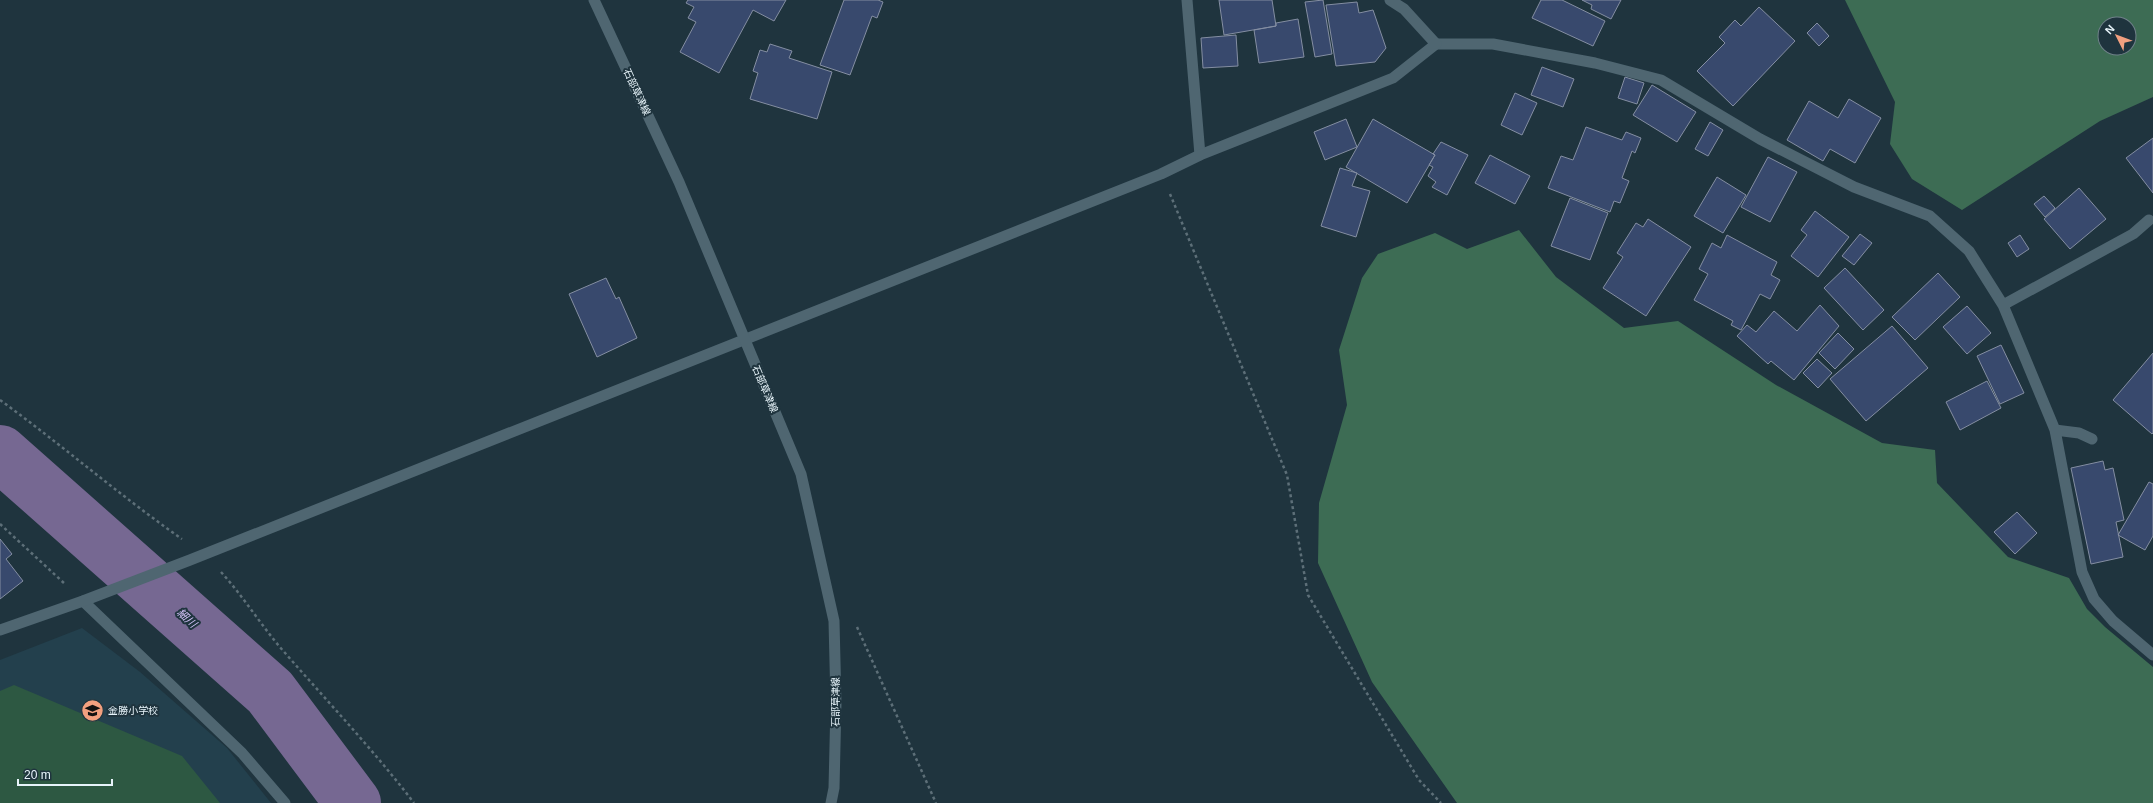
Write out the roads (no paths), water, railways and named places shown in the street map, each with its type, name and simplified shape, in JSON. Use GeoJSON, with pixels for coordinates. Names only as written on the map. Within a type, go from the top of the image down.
{"type":"FeatureCollection","features":[{"type":"Feature","properties":{"kind":"street","name":"石部草津線"},"geometry":{"type":"LineString","coordinates":[[594,0],[679,182],[801,474],[834,621],[836,703],[834,788],[831,803]]}},
{"type":"Feature","properties":{"kind":"street"},"geometry":{"type":"LineString","coordinates":[[1187,0],[1200,155]]}},
{"type":"Feature","properties":{"kind":"street"},"geometry":{"type":"LineString","coordinates":[[1390,0],[1404,9],[1436,44]]}},
{"type":"Feature","properties":{"kind":"street"},"geometry":{"type":"LineString","coordinates":[[0,630],[83,601],[190,560],[744,338],[1162,174],[1200,155],[1394,78],[1436,44],[1493,44],[1595,63],[1661,80],[1760,139],[1854,187],[1930,216],[1969,251],[2003,305],[2055,430],[2082,572],[2094,598],[2113,621],[2153,655]]}},
{"type":"Feature","properties":{"kind":"street"},"geometry":{"type":"LineString","coordinates":[[2003,305],[2133,234],[2149,220]]}},
{"type":"Feature","properties":{"kind":"street"},"geometry":{"type":"LineString","coordinates":[[2055,430],[2079,433],[2092,439]]}},
{"type":"Feature","properties":{"kind":"street"},"geometry":{"type":"LineString","coordinates":[[83,601],[242,753],[285,803]]}},
{"type":"Feature","properties":{"kind":"waterway","name":"細川"},"geometry":{"type":"LineString","coordinates":[[0,453],[270,692],[353,803]]}},
{"type":"Feature","properties":{"kind":"place","name":"金勝小学校"},"geometry":{"type":"Point","coordinates":[92,710]}}]}
